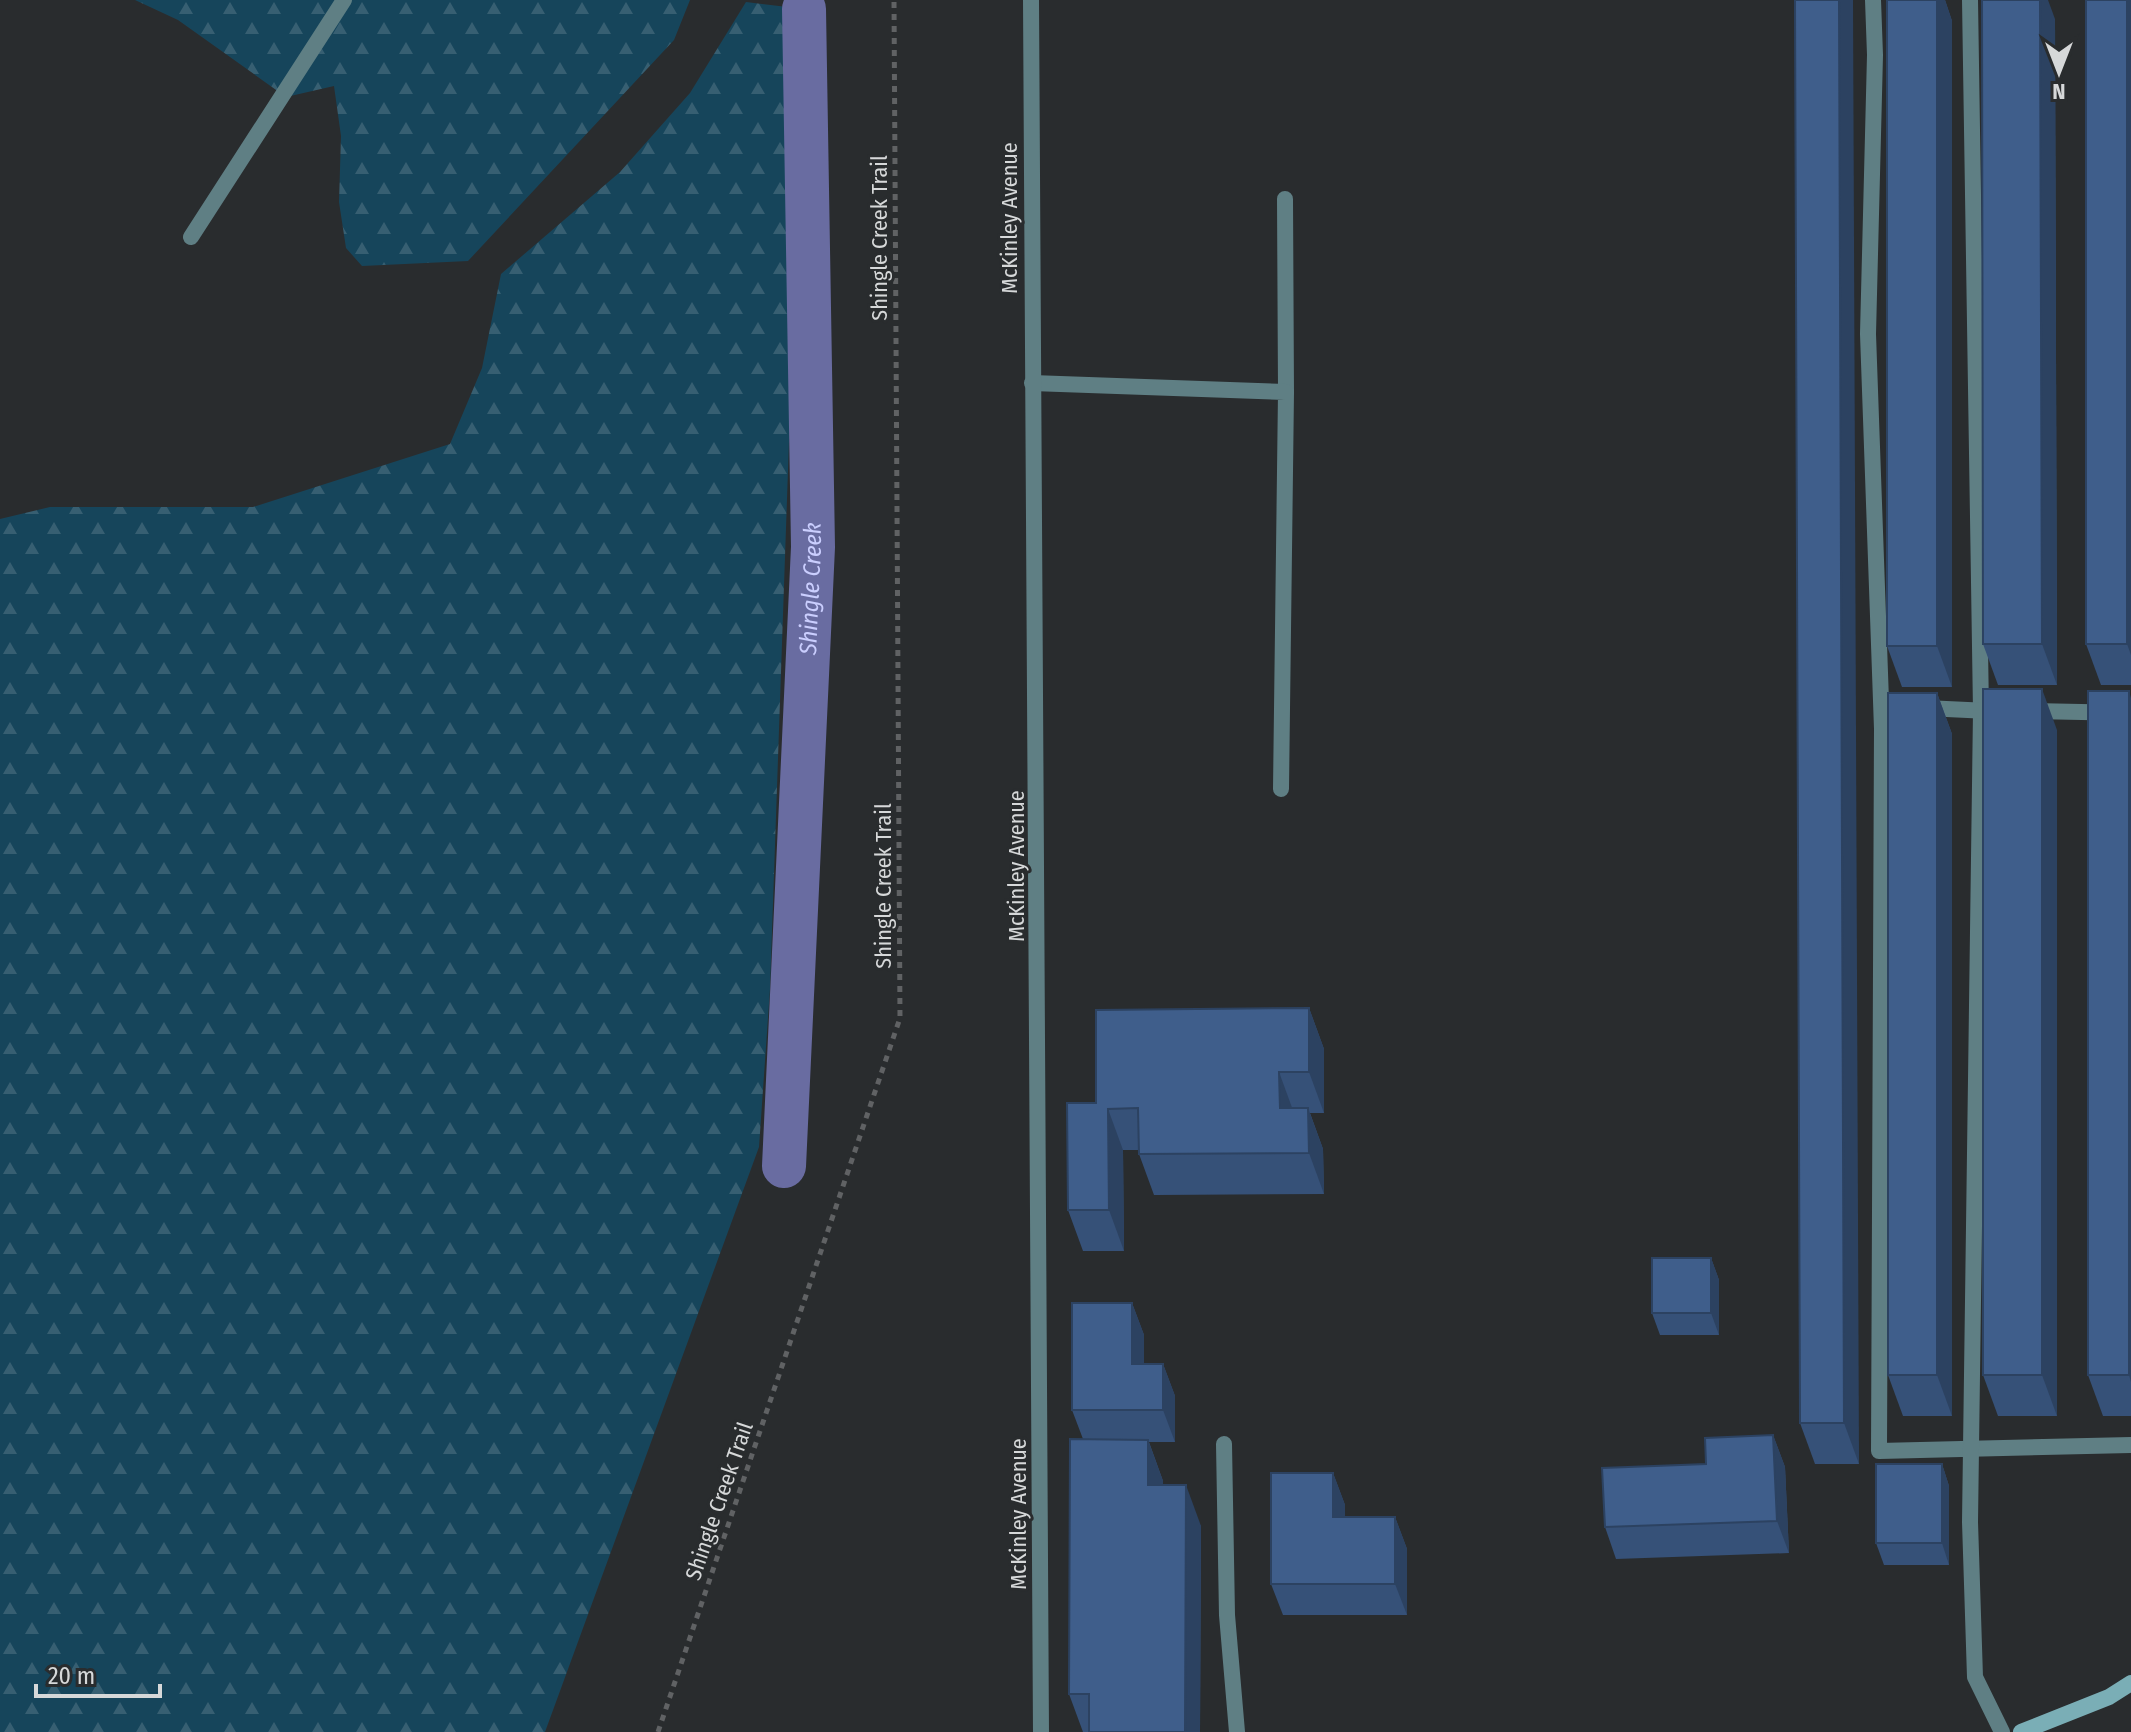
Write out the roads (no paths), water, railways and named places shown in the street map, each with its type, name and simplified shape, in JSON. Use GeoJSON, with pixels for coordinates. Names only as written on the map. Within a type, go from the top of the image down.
{"type":"FeatureCollection","features":[{"type":"Feature","properties":{"kind":"main road"},"geometry":{"type":"LineString","coordinates":[[2021,1732],[2109,1697],[2131,1683]]}},
{"type":"Feature","properties":{"kind":"main road"},"geometry":{"type":"LineString","coordinates":[[2109,1697],[2131,1693]]}},
{"type":"Feature","properties":{"kind":"street"},"geometry":{"type":"LineString","coordinates":[[191,237],[344,0]]}},
{"type":"Feature","properties":{"kind":"street","name":"McKinley Avenue"},"geometry":{"type":"LineString","coordinates":[[1031,0],[1041,1732]]}},
{"type":"Feature","properties":{"kind":"street"},"geometry":{"type":"LineString","coordinates":[[1873,0],[1875,55],[1868,334],[1895,707],[1883,1056],[1879,1451],[2131,1445]]}},
{"type":"Feature","properties":{"kind":"street"},"geometry":{"type":"LineString","coordinates":[[1970,0],[1981,711],[1971,1451],[1975,1677],[2002,1732]]}},
{"type":"Feature","properties":{"kind":"street"},"geometry":{"type":"LineString","coordinates":[[1281,789],[1285,199]]}},
{"type":"Feature","properties":{"kind":"street"},"geometry":{"type":"LineString","coordinates":[[1032,383],[1286,392]]}},
{"type":"Feature","properties":{"kind":"street"},"geometry":{"type":"LineString","coordinates":[[1895,707],[2131,713]]}},
{"type":"Feature","properties":{"kind":"street"},"geometry":{"type":"LineString","coordinates":[[1224,1444],[1227,1615],[1237,1732]]}},
{"type":"Feature","properties":{"kind":"waterway","name":"Shingle Creek"},"geometry":{"type":"LineString","coordinates":[[784,1166],[813,547],[804,9]]}}]}
